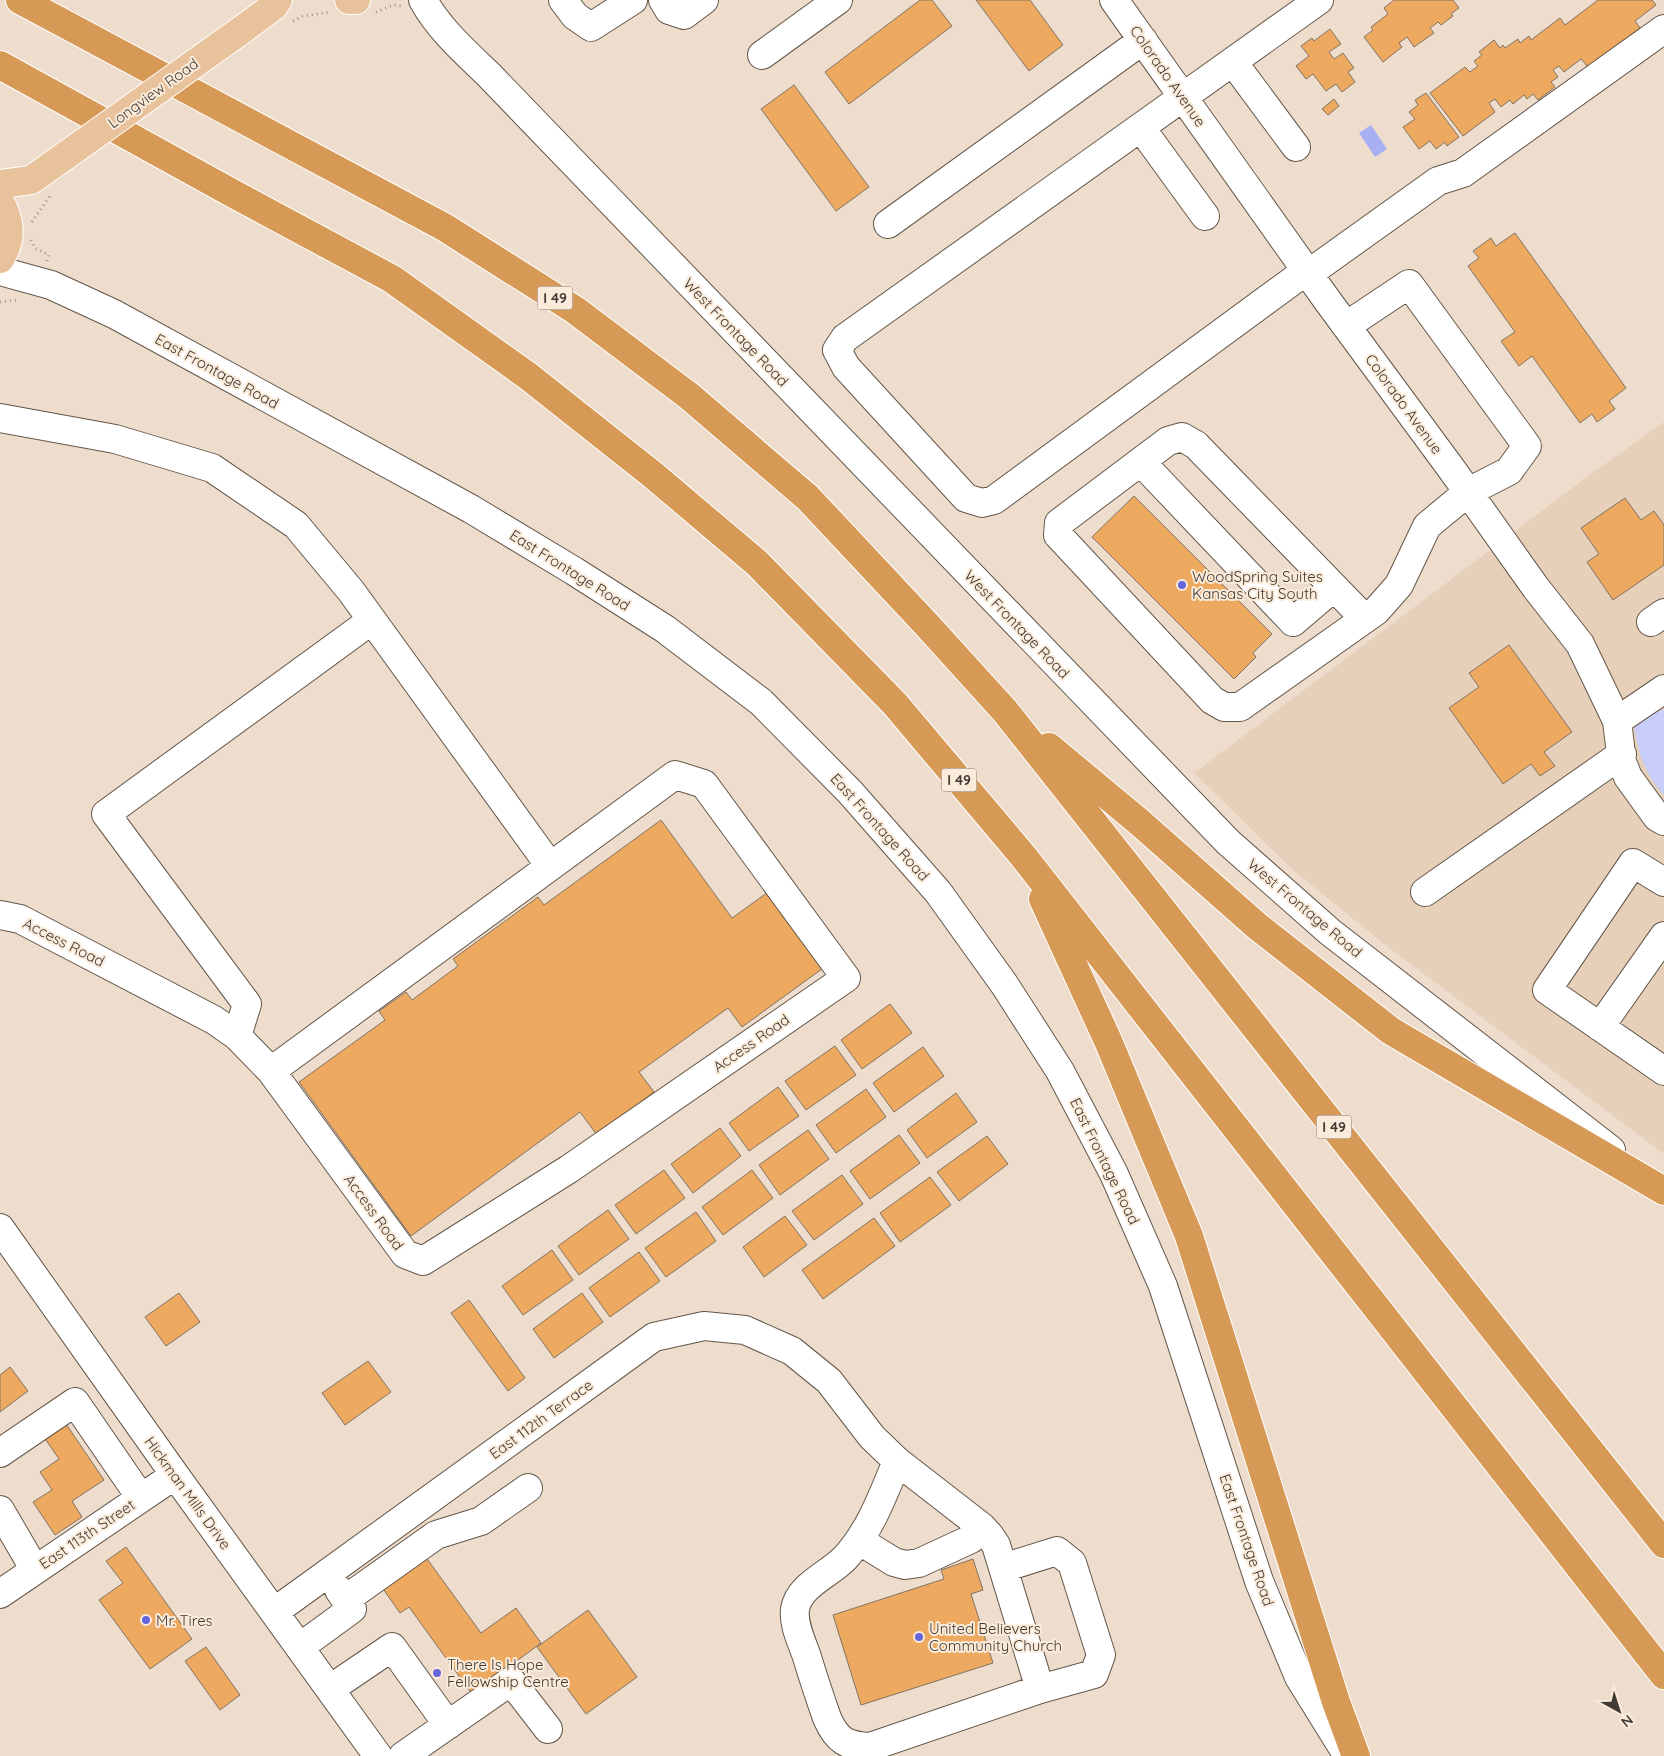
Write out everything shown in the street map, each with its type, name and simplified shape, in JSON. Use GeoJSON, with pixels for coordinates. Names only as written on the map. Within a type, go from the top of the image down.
{"type":"FeatureCollection","features":[{"type":"Feature","properties":{"kind":"highway","name":"I 49"},"geometry":{"type":"LineString","coordinates":[[20,0],[444,227],[575,310],[689,396],[808,498],[1005,710],[1664,1544]]}},
{"type":"Feature","properties":{"kind":"highway","name":"I 49"},"geometry":{"type":"LineString","coordinates":[[0,65],[392,279],[528,376],[653,475],[757,563],[895,704],[1023,856],[1664,1675]]}},
{"type":"Feature","properties":{"kind":"highway"},"geometry":{"type":"LineString","coordinates":[[1005,710],[1138,821],[1257,926],[1391,1031],[1664,1190]]}},
{"type":"Feature","properties":{"kind":"highway"},"geometry":{"type":"LineString","coordinates":[[1023,856],[1109,1043],[1189,1236],[1333,1693],[1356,1756]]}},
{"type":"Feature","properties":{"kind":"main road"},"geometry":{"type":"LineString","coordinates":[[349,0],[356,0]]}},
{"type":"Feature","properties":{"kind":"main road","name":"Longview Road"},"geometry":{"type":"LineString","coordinates":[[0,184],[46,178],[243,29],[282,2]]}},
{"type":"Feature","properties":{"kind":"main road"},"geometry":{"type":"LineString","coordinates":[[0,259],[8,243],[23,231],[46,178]]}},
{"type":"Feature","properties":{"kind":"main road"},"geometry":{"type":"LineString","coordinates":[[0,202],[6,212],[23,231]]}},
{"type":"Feature","properties":{"kind":"street","name":"West Frontage Road"},"geometry":{"type":"LineString","coordinates":[[423,0],[451,39],[488,74],[1228,842],[1330,932],[1664,1190]]}},
{"type":"Feature","properties":{"kind":"street"},"geometry":{"type":"LineString","coordinates":[[563,0],[575,16],[591,27],[633,0]]}},
{"type":"Feature","properties":{"kind":"street"},"geometry":{"type":"LineString","coordinates":[[662,0],[669,10],[684,15],[704,0]]}},
{"type":"Feature","properties":{"kind":"street"},"geometry":{"type":"LineString","coordinates":[[762,55],[838,0]]}},
{"type":"Feature","properties":{"kind":"street","name":"Colorado Avenue"},"geometry":{"type":"LineString","coordinates":[[1114,0],[1346,326],[1536,588],[1580,644],[1618,721],[1622,754],[1628,777],[1657,817],[1664,821]]}},
{"type":"Feature","properties":{"kind":"street"},"geometry":{"type":"LineString","coordinates":[[1320,0],[844,338],[837,350],[846,367],[966,498],[982,503],[994,500],[1307,272],[1438,181],[1463,173],[1664,29]]}},
{"type":"Feature","properties":{"kind":"street"},"geometry":{"type":"LineString","coordinates":[[888,224],[1143,40]]}},
{"type":"Feature","properties":{"kind":"street"},"geometry":{"type":"LineString","coordinates":[[1232,62],[1296,147]]}},
{"type":"Feature","properties":{"kind":"street"},"geometry":{"type":"LineString","coordinates":[[1141,128],[1205,216]]}},
{"type":"Feature","properties":{"kind":"street","name":"East Frontage Road"},"geometry":{"type":"LineString","coordinates":[[0,271],[32,292],[51,285],[114,314],[471,509],[574,571],[665,629],[761,702],[850,792],[938,892],[1004,984],[1060,1071],[1114,1174],[1163,1286],[1259,1581],[1300,1677],[1348,1756]]}},
{"type":"Feature","properties":{"kind":"street"},"geometry":{"type":"LineString","coordinates":[[1346,326],[1409,284],[1526,446],[1509,471],[1468,492],[1427,526],[1399,584],[1376,611],[1365,619],[1240,707],[1224,707],[1212,700],[1058,535],[1060,523],[1168,441],[1182,437],[1196,445],[1365,619]]}},
{"type":"Feature","properties":{"kind":"street"},"geometry":{"type":"LineString","coordinates":[[0,418],[115,439],[212,468],[296,525],[351,591],[550,866],[271,1071]]}},
{"type":"Feature","properties":{"kind":"street"},"geometry":{"type":"LineString","coordinates":[[1141,462],[1292,622],[1334,587]]}},
{"type":"Feature","properties":{"kind":"street"},"geometry":{"type":"LineString","coordinates":[[236,1036],[247,1004],[106,814],[372,620]]}},
{"type":"Feature","properties":{"kind":"street"},"geometry":{"type":"LineString","coordinates":[[1618,721],[1664,689]]}},
{"type":"Feature","properties":{"kind":"street"},"geometry":{"type":"LineString","coordinates":[[1425,892],[1622,754]]}},
{"type":"Feature","properties":{"kind":"street","name":"Access Road"},"geometry":{"type":"LineString","coordinates":[[0,915],[20,919],[214,1020],[236,1036],[271,1071],[405,1254],[423,1261],[569,1168],[846,978],[704,784],[675,774],[550,866]]}},
{"type":"Feature","properties":{"kind":"street"},"geometry":{"type":"LineString","coordinates":[[1664,882],[1633,863],[1547,990],[1664,1071]]}},
{"type":"Feature","properties":{"kind":"street"},"geometry":{"type":"LineString","coordinates":[[1600,1027],[1664,936]]}},
{"type":"Feature","properties":{"kind":"street","name":"Hickman Mills Drive"},"geometry":{"type":"LineString","coordinates":[[0,1228],[378,1756]]}},
{"type":"Feature","properties":{"kind":"street","name":"East 112th Terrace"},"geometry":{"type":"LineString","coordinates":[[274,1612],[654,1337],[704,1326],[745,1330],[792,1351],[829,1380],[872,1437],[897,1461],[982,1527],[990,1536],[996,1545],[1040,1689]]}},
{"type":"Feature","properties":{"kind":"street"},"geometry":{"type":"LineString","coordinates":[[0,1453],[75,1402],[141,1498]]}},
{"type":"Feature","properties":{"kind":"street"},"geometry":{"type":"LineString","coordinates":[[897,1461],[860,1541],[832,1570],[808,1587],[795,1608],[796,1626],[827,1718],[831,1728],[841,1740],[855,1746],[870,1747],[1040,1689],[1094,1674],[1101,1655],[1072,1562],[1057,1551],[1003,1568]]}},
{"type":"Feature","properties":{"kind":"street","name":"East 113th Street"},"geometry":{"type":"LineString","coordinates":[[0,1594],[175,1475]]}},
{"type":"Feature","properties":{"kind":"street"},"geometry":{"type":"LineString","coordinates":[[346,1599],[436,1536],[482,1521],[528,1488]]}},
{"type":"Feature","properties":{"kind":"street"},"geometry":{"type":"LineString","coordinates":[[0,1510],[35,1570]]}},
{"type":"Feature","properties":{"kind":"street"},"geometry":{"type":"LineString","coordinates":[[860,1541],[894,1562],[905,1564],[919,1563],[971,1539],[982,1527]]}},
{"type":"Feature","properties":{"kind":"street"},"geometry":{"type":"LineString","coordinates":[[300,1647],[352,1609],[327,1573]]}},
{"type":"Feature","properties":{"kind":"street"},"geometry":{"type":"LineString","coordinates":[[330,1689],[392,1647],[448,1725]]}},
{"type":"Feature","properties":{"kind":"street"},"geometry":{"type":"LineString","coordinates":[[403,1756],[511,1681],[548,1729]]}},
{"type":"Feature","properties":{"kind":"path"},"geometry":{"type":"LineString","coordinates":[[0,302],[32,292],[49,254],[35,248],[23,231],[32,222],[45,202],[46,178]]}},
{"type":"Feature","properties":{"kind":"shaded area"},"geometry":{"type":"Polygon","coordinates":[[[1371,125],[1387,149],[1375,157],[1359,133],[1371,125]]]}},
{"type":"Feature","properties":{"kind":"shaded area"},"geometry":{"type":"Polygon","coordinates":[[[1664,422],[1664,1154],[1384,944],[1292,869],[1194,773],[1587,477],[1664,422]]]}},
{"type":"Feature","properties":{"kind":"shaded area"},"geometry":{"type":"Polygon","coordinates":[[[1664,709],[1664,795],[1651,778],[1642,761],[1633,722],[1664,709]]]}},
{"type":"Feature","properties":{"kind":"building"},"geometry":{"type":"Polygon","coordinates":[[[920,0],[932,0],[952,26],[849,104],[825,72],[920,0]]]}},
{"type":"Feature","properties":{"kind":"building"},"geometry":{"type":"Polygon","coordinates":[[[976,0],[1030,0],[1063,45],[1029,71],[976,0]]]}},
{"type":"Feature","properties":{"kind":"building"},"geometry":{"type":"Polygon","coordinates":[[[1394,0],[1453,0],[1459,8],[1451,14],[1453,16],[1441,25],[1438,22],[1430,28],[1434,33],[1414,47],[1407,37],[1399,43],[1402,47],[1383,62],[1364,37],[1373,30],[1371,27],[1388,14],[1384,8],[1394,0]]]}},
{"type":"Feature","properties":{"kind":"building"},"geometry":{"type":"Polygon","coordinates":[[[1598,0],[1652,0],[1656,5],[1635,21],[1640,28],[1588,67],[1581,59],[1564,72],[1559,66],[1553,70],[1558,77],[1551,82],[1555,87],[1538,100],[1533,94],[1527,99],[1524,95],[1513,104],[1510,100],[1501,107],[1495,99],[1489,103],[1495,112],[1463,136],[1430,93],[1465,67],[1470,72],[1478,66],[1474,61],[1482,55],[1479,52],[1494,40],[1500,48],[1503,45],[1505,48],[1518,39],[1520,43],[1529,36],[1531,40],[1560,18],[1565,25],[1598,0]]]}},
{"type":"Feature","properties":{"kind":"building"},"geometry":{"type":"Polygon","coordinates":[[[1330,29],[1341,44],[1329,52],[1334,59],[1343,53],[1354,68],[1348,72],[1355,82],[1342,92],[1336,84],[1326,91],[1313,74],[1306,79],[1296,66],[1309,56],[1301,46],[1312,38],[1314,41],[1330,29]]]}},
{"type":"Feature","properties":{"kind":"building"},"geometry":{"type":"Polygon","coordinates":[[[794,85],[869,187],[836,211],[761,109],[794,85]]]}},
{"type":"Feature","properties":{"kind":"building"},"geometry":{"type":"Polygon","coordinates":[[[1426,93],[1459,137],[1447,146],[1445,142],[1436,149],[1430,141],[1419,149],[1403,127],[1415,119],[1409,112],[1418,105],[1415,100],[1426,93]]]}},
{"type":"Feature","properties":{"kind":"building"},"geometry":{"type":"Polygon","coordinates":[[[1334,99],[1339,106],[1328,115],[1322,109],[1334,99]]]}},
{"type":"Feature","properties":{"kind":"building"},"geometry":{"type":"Polygon","coordinates":[[[1515,233],[1626,388],[1609,401],[1615,409],[1597,422],[1592,414],[1580,423],[1532,356],[1519,366],[1501,341],[1515,332],[1468,266],[1479,258],[1473,251],[1491,238],[1496,246],[1515,233]]]}},
{"type":"Feature","properties":{"kind":"building","name":"WoodSpring Suites Kansas City South"},"geometry":{"type":"Polygon","coordinates":[[[1134,496],[1272,634],[1253,653],[1256,657],[1234,679],[1092,537],[1134,496]]]}},
{"type":"Feature","properties":{"kind":"building"},"geometry":{"type":"Polygon","coordinates":[[[1625,498],[1641,520],[1654,511],[1664,525],[1664,565],[1613,600],[1587,562],[1599,554],[1581,528],[1625,498]]]}},
{"type":"Feature","properties":{"kind":"building"},"geometry":{"type":"Polygon","coordinates":[[[1509,645],[1572,732],[1544,752],[1555,766],[1540,776],[1531,764],[1503,784],[1449,708],[1479,687],[1469,673],[1509,645]]]}},
{"type":"Feature","properties":{"kind":"building"},"geometry":{"type":"Polygon","coordinates":[[[661,820],[732,918],[771,890],[826,966],[742,1027],[728,1008],[639,1072],[654,1092],[597,1135],[580,1112],[411,1236],[299,1082],[385,1020],[379,1011],[406,992],[412,1000],[458,966],[453,959],[538,897],[544,905],[661,820]]]}},
{"type":"Feature","properties":{"kind":"building"},"geometry":{"type":"Polygon","coordinates":[[[890,1004],[912,1033],[862,1069],[841,1040],[890,1004]]]}},
{"type":"Feature","properties":{"kind":"building"},"geometry":{"type":"Polygon","coordinates":[[[835,1046],[856,1075],[806,1110],[785,1081],[835,1046]]]}},
{"type":"Feature","properties":{"kind":"building"},"geometry":{"type":"Polygon","coordinates":[[[923,1047],[944,1076],[894,1112],[873,1083],[923,1047]]]}},
{"type":"Feature","properties":{"kind":"building"},"geometry":{"type":"Polygon","coordinates":[[[778,1087],[799,1116],[749,1151],[729,1123],[778,1087]]]}},
{"type":"Feature","properties":{"kind":"building"},"geometry":{"type":"Polygon","coordinates":[[[866,1089],[886,1117],[836,1153],[816,1125],[866,1089]]]}},
{"type":"Feature","properties":{"kind":"building"},"geometry":{"type":"Polygon","coordinates":[[[956,1093],[977,1122],[927,1158],[907,1130],[956,1093]]]}},
{"type":"Feature","properties":{"kind":"building"},"geometry":{"type":"Polygon","coordinates":[[[720,1128],[741,1156],[693,1193],[671,1164],[720,1128]]]}},
{"type":"Feature","properties":{"kind":"building"},"geometry":{"type":"Polygon","coordinates":[[[808,1130],[829,1159],[780,1195],[759,1165],[808,1130]]]}},
{"type":"Feature","properties":{"kind":"building"},"geometry":{"type":"Polygon","coordinates":[[[899,1135],[920,1163],[870,1199],[850,1171],[899,1135]]]}},
{"type":"Feature","properties":{"kind":"building"},"geometry":{"type":"Polygon","coordinates":[[[987,1136],[1008,1164],[959,1201],[937,1172],[987,1136]]]}},
{"type":"Feature","properties":{"kind":"building"},"geometry":{"type":"Polygon","coordinates":[[[664,1170],[685,1198],[636,1234],[615,1205],[664,1170]]]}},
{"type":"Feature","properties":{"kind":"building"},"geometry":{"type":"Polygon","coordinates":[[[752,1170],[773,1198],[723,1235],[702,1207],[752,1170]]]}},
{"type":"Feature","properties":{"kind":"building"},"geometry":{"type":"Polygon","coordinates":[[[842,1175],[863,1204],[814,1240],[792,1211],[842,1175]]]}},
{"type":"Feature","properties":{"kind":"building"},"geometry":{"type":"Polygon","coordinates":[[[930,1177],[951,1205],[900,1242],[880,1213],[930,1177]]]}},
{"type":"Feature","properties":{"kind":"building"},"geometry":{"type":"Polygon","coordinates":[[[608,1210],[629,1239],[579,1275],[558,1246],[608,1210]]]}},
{"type":"Feature","properties":{"kind":"building"},"geometry":{"type":"Polygon","coordinates":[[[696,1212],[716,1241],[666,1277],[645,1248],[696,1212]]]}},
{"type":"Feature","properties":{"kind":"building"},"geometry":{"type":"Polygon","coordinates":[[[785,1216],[807,1245],[764,1277],[743,1247],[785,1216]]]}},
{"type":"Feature","properties":{"kind":"building"},"geometry":{"type":"Polygon","coordinates":[[[874,1218],[895,1246],[823,1299],[802,1270],[874,1218]]]}},
{"type":"Feature","properties":{"kind":"building"},"geometry":{"type":"Polygon","coordinates":[[[552,1250],[573,1280],[523,1315],[502,1286],[552,1250]]]}},
{"type":"Feature","properties":{"kind":"building"},"geometry":{"type":"Polygon","coordinates":[[[639,1252],[660,1281],[610,1317],[589,1288],[639,1252]]]}},
{"type":"Feature","properties":{"kind":"building"},"geometry":{"type":"Polygon","coordinates":[[[179,1293],[200,1322],[166,1346],[145,1317],[179,1293]]]}},
{"type":"Feature","properties":{"kind":"building"},"geometry":{"type":"Polygon","coordinates":[[[582,1293],[603,1322],[554,1358],[533,1329],[582,1293]]]}},
{"type":"Feature","properties":{"kind":"building"},"geometry":{"type":"Polygon","coordinates":[[[469,1300],[525,1378],[508,1391],[451,1313],[469,1300]]]}},
{"type":"Feature","properties":{"kind":"building"},"geometry":{"type":"Polygon","coordinates":[[[368,1361],[391,1392],[345,1425],[322,1393],[368,1361]]]}},
{"type":"Feature","properties":{"kind":"building"},"geometry":{"type":"Polygon","coordinates":[[[10,1367],[28,1391],[0,1412],[0,1375],[10,1367]]]}},
{"type":"Feature","properties":{"kind":"building"},"geometry":{"type":"Polygon","coordinates":[[[62,1418],[104,1480],[72,1501],[82,1517],[55,1535],[33,1502],[52,1490],[40,1472],[59,1459],[41,1433],[62,1418]]]}},
{"type":"Feature","properties":{"kind":"building","name":"Mr. Tires"},"geometry":{"type":"Polygon","coordinates":[[[126,1547],[192,1639],[150,1669],[99,1600],[123,1583],[106,1561],[126,1547]]]}},
{"type":"Feature","properties":{"kind":"building"},"geometry":{"type":"Polygon","coordinates":[[[422,1552],[481,1633],[516,1608],[541,1643],[472,1694],[409,1607],[400,1613],[379,1583],[422,1552]]]}},
{"type":"Feature","properties":{"kind":"building"},"geometry":{"type":"Polygon","coordinates":[[[973,1559],[983,1590],[971,1594],[993,1663],[861,1705],[833,1615],[944,1579],[941,1570],[973,1559]]]}},
{"type":"Feature","properties":{"kind":"building"},"geometry":{"type":"Polygon","coordinates":[[[588,1610],[637,1677],[586,1714],[537,1647],[588,1610]]]}},
{"type":"Feature","properties":{"kind":"building"},"geometry":{"type":"Polygon","coordinates":[[[206,1647],[240,1695],[220,1710],[185,1661],[206,1647]]]}},
{"type":"Feature","properties":{"kind":"place","name":"WoodSpring Suites Kansas City South"},"geometry":{"type":"Point","coordinates":[1182,585]}},
{"type":"Feature","properties":{"kind":"place","name":"Mr. Tires"},"geometry":{"type":"Point","coordinates":[146,1620]}},
{"type":"Feature","properties":{"kind":"place","name":"United Believers Community Church"},"geometry":{"type":"Point","coordinates":[919,1637]}},
{"type":"Feature","properties":{"kind":"place","name":"There Is Hope Fellowship Centre"},"geometry":{"type":"Point","coordinates":[437,1673]}}]}
